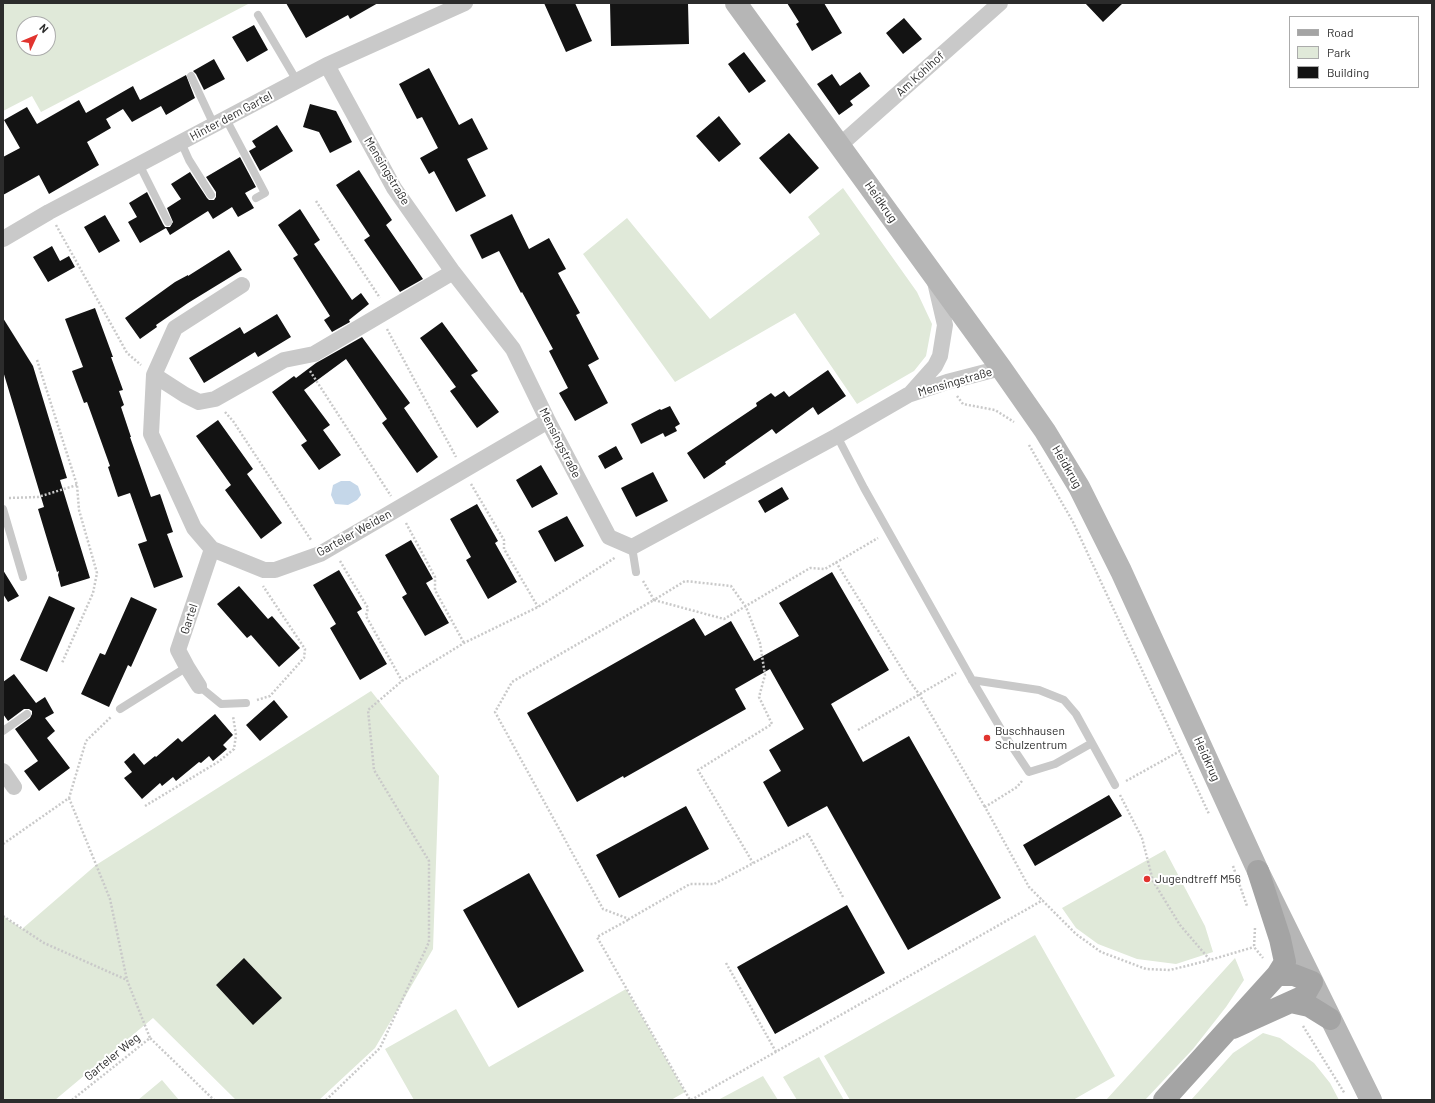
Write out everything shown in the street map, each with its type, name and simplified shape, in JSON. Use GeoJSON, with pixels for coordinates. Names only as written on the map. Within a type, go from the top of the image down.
{"type":"FeatureCollection","features":[{"type":"Feature","properties":{"kind":"main road","name":"Heidkrug"},"geometry":{"type":"LineString","coordinates":[[736,3],[1001,368],[1045,431],[1079,486],[1121,571],[1258,872],[1371,1100]]}},
{"type":"Feature","properties":{"kind":"main road"},"geometry":{"type":"LineString","coordinates":[[1164,1100],[1277,975],[1285,962],[1280,939],[1258,872]]}},
{"type":"Feature","properties":{"kind":"main road"},"geometry":{"type":"LineString","coordinates":[[1227,1031],[1304,996],[1312,982],[1294,975],[1277,975]]}},
{"type":"Feature","properties":{"kind":"main road"},"geometry":{"type":"LineString","coordinates":[[1291,1002],[1309,1006],[1330,1019]]}},
{"type":"Feature","properties":{"kind":"street","name":"Hinter dem Gartel"},"geometry":{"type":"LineString","coordinates":[[3,239],[49,212],[326,65],[465,3]]}},
{"type":"Feature","properties":{"kind":"street","name":"Am Kohlhof"},"geometry":{"type":"LineString","coordinates":[[840,145],[997,4]]}},
{"type":"Feature","properties":{"kind":"street","name":"Mensingstraße"},"geometry":{"type":"LineString","coordinates":[[326,65],[394,188],[452,272],[513,349],[548,421],[609,537],[632,547],[837,436],[908,395],[947,382],[1001,368]]}},
{"type":"Feature","properties":{"kind":"street"},"geometry":{"type":"LineString","coordinates":[[154,375],[185,395],[199,402],[215,399],[284,360],[314,354],[452,272]]}},
{"type":"Feature","properties":{"kind":"street","name":"Mensingstraße"},"geometry":{"type":"LineString","coordinates":[[908,395],[935,366],[940,356],[945,325],[934,276]]}},
{"type":"Feature","properties":{"kind":"street"},"geometry":{"type":"LineString","coordinates":[[242,285],[175,328],[154,375],[151,434],[194,528],[212,549],[264,570]]}},
{"type":"Feature","properties":{"kind":"street","name":"Garteler Weiden"},"geometry":{"type":"LineString","coordinates":[[264,570],[275,570],[326,550],[548,421]]}},
{"type":"Feature","properties":{"kind":"street","name":"Gartel"},"geometry":{"type":"LineString","coordinates":[[199,686],[178,650],[212,549]]}},
{"type":"Feature","properties":{"kind":"street"},"geometry":{"type":"LineString","coordinates":[[3,771],[14,786]]}},
{"type":"Feature","properties":{"kind":"lane"},"geometry":{"type":"LineString","coordinates":[[258,14],[297,81]]}},
{"type":"Feature","properties":{"kind":"lane"},"geometry":{"type":"LineString","coordinates":[[191,76],[265,193],[256,198]]}},
{"type":"Feature","properties":{"kind":"lane"},"geometry":{"type":"LineString","coordinates":[[181,142],[189,160],[211,195]]}},
{"type":"Feature","properties":{"kind":"lane"},"geometry":{"type":"LineString","coordinates":[[139,164],[168,222]]}},
{"type":"Feature","properties":{"kind":"lane"},"geometry":{"type":"LineString","coordinates":[[837,436],[972,680],[1005,736],[1029,772],[1055,764],[1092,743]]}},
{"type":"Feature","properties":{"kind":"lane"},"geometry":{"type":"LineString","coordinates":[[3,509],[23,577]]}},
{"type":"Feature","properties":{"kind":"lane"},"geometry":{"type":"LineString","coordinates":[[632,547],[636,572]]}},
{"type":"Feature","properties":{"kind":"lane"},"geometry":{"type":"LineString","coordinates":[[120,709],[187,667]]}},
{"type":"Feature","properties":{"kind":"lane"},"geometry":{"type":"LineString","coordinates":[[972,680],[1039,690],[1064,700],[1076,714],[1115,785]]}},
{"type":"Feature","properties":{"kind":"lane"},"geometry":{"type":"LineString","coordinates":[[199,686],[221,704],[246,703]]}},
{"type":"Feature","properties":{"kind":"lane"},"geometry":{"type":"LineString","coordinates":[[3,731],[27,714]]}},
{"type":"Feature","properties":{"kind":"path"},"geometry":{"type":"LineString","coordinates":[[316,201],[388,310]]}},
{"type":"Feature","properties":{"kind":"path"},"geometry":{"type":"LineString","coordinates":[[49,212],[127,353],[154,375]]}},
{"type":"Feature","properties":{"kind":"path"},"geometry":{"type":"LineString","coordinates":[[386,326],[459,463]]}},
{"type":"Feature","properties":{"kind":"path"},"geometry":{"type":"LineString","coordinates":[[301,357],[399,508],[435,577],[435,590],[464,643]]}},
{"type":"Feature","properties":{"kind":"path"},"geometry":{"type":"LineString","coordinates":[[37,360],[77,485],[79,510],[97,573],[93,592],[62,663]]}},
{"type":"Feature","properties":{"kind":"path"},"geometry":{"type":"LineString","coordinates":[[956,394],[963,404],[994,410],[1017,425]]}},
{"type":"Feature","properties":{"kind":"path"},"geometry":{"type":"LineString","coordinates":[[215,399],[233,421],[368,608],[366,616],[402,681]]}},
{"type":"Feature","properties":{"kind":"path"},"geometry":{"type":"LineString","coordinates":[[1028,444],[1073,522],[1209,815]]}},
{"type":"Feature","properties":{"kind":"path"},"geometry":{"type":"LineString","coordinates":[[470,483],[504,540],[504,549],[538,607]]}},
{"type":"Feature","properties":{"kind":"path"},"geometry":{"type":"LineString","coordinates":[[3,499],[38,497],[77,485]]}},
{"type":"Feature","properties":{"kind":"path"},"geometry":{"type":"LineString","coordinates":[[636,572],[654,600],[724,620],[810,568],[825,569],[889,532]]}},
{"type":"Feature","properties":{"kind":"path"},"geometry":{"type":"LineString","coordinates":[[326,1100],[380,1048],[429,942],[430,861],[374,770],[368,710],[402,681],[464,643],[538,607],[632,547]]}},
{"type":"Feature","properties":{"kind":"path"},"geometry":{"type":"LineString","coordinates":[[836,562],[908,679],[919,694],[985,807],[1029,887],[1076,934],[1101,952],[1146,969],[1170,970],[1210,960],[1254,946],[1255,928]]}},
{"type":"Feature","properties":{"kind":"path"},"geometry":{"type":"LineString","coordinates":[[246,703],[270,696],[304,658],[305,649],[259,582],[264,570]]}},
{"type":"Feature","properties":{"kind":"path"},"geometry":{"type":"LineString","coordinates":[[629,919],[603,909],[495,712],[512,682],[685,581],[731,586],[746,606],[760,643],[766,675],[759,698],[772,724],[698,770],[753,863]]}},
{"type":"Feature","properties":{"kind":"path"},"geometry":{"type":"LineString","coordinates":[[858,730],[965,667]]}},
{"type":"Feature","properties":{"kind":"path"},"geometry":{"type":"LineString","coordinates":[[145,806],[218,762],[234,749],[236,735],[230,704]]}},
{"type":"Feature","properties":{"kind":"path"},"geometry":{"type":"LineString","coordinates":[[3,844],[69,798],[86,741],[120,709]]}},
{"type":"Feature","properties":{"kind":"path"},"geometry":{"type":"LineString","coordinates":[[1180,751],[1127,781],[1115,785],[1142,838],[1153,881],[1180,925],[1210,960]]}},
{"type":"Feature","properties":{"kind":"path"},"geometry":{"type":"LineString","coordinates":[[985,807],[1017,787],[1029,772]]}},
{"type":"Feature","properties":{"kind":"path"},"geometry":{"type":"LineString","coordinates":[[69,798],[110,899],[127,980],[150,1038]]}},
{"type":"Feature","properties":{"kind":"path"},"geometry":{"type":"LineString","coordinates":[[843,897],[808,834],[714,884],[690,884],[597,937],[690,1100],[1043,900]]}},
{"type":"Feature","properties":{"kind":"path"},"geometry":{"type":"LineString","coordinates":[[1232,864],[1248,906]]}},
{"type":"Feature","properties":{"kind":"path"},"geometry":{"type":"LineString","coordinates":[[3,916],[44,943],[127,980]]}},
{"type":"Feature","properties":{"kind":"path"},"geometry":{"type":"LineString","coordinates":[[726,963],[776,1052]]}},
{"type":"Feature","properties":{"kind":"path","name":"Garteler Weg"},"geometry":{"type":"LineString","coordinates":[[72,1100],[150,1038],[214,1100]]}},
{"type":"Feature","properties":{"kind":"green space"},"geometry":{"type":"Polygon","coordinates":[[[3,3],[250,3],[41,112],[32,96],[3,111],[3,3]]]}},
{"type":"Feature","properties":{"kind":"green space"},"geometry":{"type":"Polygon","coordinates":[[[843,188],[917,292],[932,324],[926,356],[914,371],[857,404],[795,313],[675,382],[583,254],[627,218],[710,319],[820,234],[808,217],[843,188]]]}},
{"type":"Feature","properties":{"kind":"green space"},"geometry":{"type":"Polygon","coordinates":[[[371,691],[439,776],[433,949],[375,1048],[319,1100],[236,1100],[153,1018],[55,1100],[3,1100],[3,916],[22,929],[96,865],[371,691]]]}},
{"type":"Feature","properties":{"kind":"green space","name":"Jugendtreff M56"},"geometry":{"type":"Polygon","coordinates":[[[1165,850],[1205,926],[1213,952],[1176,964],[1137,959],[1098,944],[1076,928],[1062,908],[1165,850]]]}},
{"type":"Feature","properties":{"kind":"green space"},"geometry":{"type":"Polygon","coordinates":[[[1035,935],[1115,1076],[1073,1100],[850,1100],[824,1056],[1035,935]]]}},
{"type":"Feature","properties":{"kind":"green space"},"geometry":{"type":"Polygon","coordinates":[[[1235,958],[1244,980],[1226,1007],[1193,1049],[1145,1100],[1106,1100],[1235,958]]]}},
{"type":"Feature","properties":{"kind":"green space"},"geometry":{"type":"Polygon","coordinates":[[[626,989],[685,1092],[671,1100],[414,1100],[385,1049],[456,1009],[489,1067],[626,989]]]}},
{"type":"Feature","properties":{"kind":"green space"},"geometry":{"type":"Polygon","coordinates":[[[1263,1033],[1280,1038],[1314,1063],[1330,1083],[1339,1100],[1191,1100],[1233,1053],[1263,1033]]]}},
{"type":"Feature","properties":{"kind":"green space"},"geometry":{"type":"Polygon","coordinates":[[[819,1057],[844,1100],[797,1100],[783,1077],[819,1057]]]}},
{"type":"Feature","properties":{"kind":"green space"},"geometry":{"type":"Polygon","coordinates":[[[763,1076],[778,1100],[718,1100],[763,1076]]]}},
{"type":"Feature","properties":{"kind":"green space"},"geometry":{"type":"Polygon","coordinates":[[[162,1080],[179,1100],[138,1100],[162,1080]]]}},
{"type":"Feature","properties":{"kind":"water"},"geometry":{"type":"Polygon","coordinates":[[[341,481],[350,481],[358,486],[361,495],[357,500],[348,505],[335,504],[331,495],[333,485],[341,481]]]}},
{"type":"Feature","properties":{"kind":"building"},"geometry":{"type":"Polygon","coordinates":[[[286,3],[378,3],[350,19],[348,15],[306,38],[286,3]]]}},
{"type":"Feature","properties":{"kind":"building"},"geometry":{"type":"Polygon","coordinates":[[[544,3],[575,3],[592,41],[566,52],[544,3]]]}},
{"type":"Feature","properties":{"kind":"building"},"geometry":{"type":"Polygon","coordinates":[[[610,3],[688,3],[689,44],[611,46],[610,3]]]}},
{"type":"Feature","properties":{"kind":"building"},"geometry":{"type":"Polygon","coordinates":[[[787,3],[824,3],[842,33],[812,51],[796,24],[799,22],[787,3]]]}},
{"type":"Feature","properties":{"kind":"building"},"geometry":{"type":"Polygon","coordinates":[[[1085,3],[1123,3],[1103,22],[1085,3]]]}},
{"type":"Feature","properties":{"kind":"building"},"geometry":{"type":"Polygon","coordinates":[[[904,18],[922,39],[903,54],[886,33],[904,18]]]}},
{"type":"Feature","properties":{"kind":"building"},"geometry":{"type":"Polygon","coordinates":[[[254,25],[268,50],[247,62],[232,37],[254,25]]]}},
{"type":"Feature","properties":{"kind":"building"},"geometry":{"type":"Polygon","coordinates":[[[744,52],[766,81],[749,93],[728,64],[744,52]]]}},
{"type":"Feature","properties":{"kind":"building"},"geometry":{"type":"Polygon","coordinates":[[[214,59],[225,79],[204,90],[193,71],[214,59]]]}},
{"type":"Feature","properties":{"kind":"building"},"geometry":{"type":"Polygon","coordinates":[[[429,68],[459,125],[472,118],[488,149],[467,159],[486,196],[456,212],[434,171],[429,174],[420,158],[438,148],[422,117],[417,119],[399,84],[429,68]]]}},
{"type":"Feature","properties":{"kind":"building"},"geometry":{"type":"Polygon","coordinates":[[[860,72],[870,86],[850,101],[853,105],[839,115],[817,84],[832,74],[840,86],[860,72]]]}},
{"type":"Feature","properties":{"kind":"building"},"geometry":{"type":"Polygon","coordinates":[[[186,75],[195,98],[166,115],[161,106],[132,122],[123,109],[106,119],[111,128],[87,142],[99,165],[49,194],[39,175],[3,195],[3,157],[20,148],[4,120],[27,107],[37,124],[79,100],[86,113],[133,86],[140,100],[186,75]]]}},
{"type":"Feature","properties":{"kind":"building"},"geometry":{"type":"Polygon","coordinates":[[[310,104],[336,111],[352,142],[330,153],[319,132],[303,127],[310,104]]]}},
{"type":"Feature","properties":{"kind":"building"},"geometry":{"type":"Polygon","coordinates":[[[719,116],[741,144],[719,162],[696,136],[719,116]]]}},
{"type":"Feature","properties":{"kind":"building"},"geometry":{"type":"Polygon","coordinates":[[[277,125],[293,151],[260,171],[249,151],[256,147],[252,141],[277,125]]]}},
{"type":"Feature","properties":{"kind":"building"},"geometry":{"type":"Polygon","coordinates":[[[789,133],[819,168],[790,194],[759,158],[789,133]]]}},
{"type":"Feature","properties":{"kind":"building"},"geometry":{"type":"Polygon","coordinates":[[[240,157],[256,187],[245,193],[254,208],[238,217],[232,207],[213,219],[208,211],[170,235],[166,228],[140,243],[128,222],[137,217],[129,203],[147,192],[163,224],[165,227],[170,227],[173,222],[167,208],[181,199],[171,184],[190,172],[207,198],[209,200],[214,200],[216,197],[216,192],[206,177],[240,157]]]}},
{"type":"Feature","properties":{"kind":"building"},"geometry":{"type":"Polygon","coordinates":[[[359,170],[392,220],[386,225],[423,279],[400,292],[364,240],[370,236],[336,185],[359,170]]]}},
{"type":"Feature","properties":{"kind":"building"},"geometry":{"type":"Polygon","coordinates":[[[300,209],[320,240],[314,244],[352,300],[361,293],[369,304],[349,320],[350,322],[332,332],[324,320],[330,316],[293,258],[298,255],[278,225],[300,209]]]}},
{"type":"Feature","properties":{"kind":"building"},"geometry":{"type":"Polygon","coordinates":[[[512,214],[529,249],[549,238],[566,269],[558,273],[580,313],[576,315],[599,359],[588,365],[608,403],[575,421],[559,393],[568,388],[549,351],[553,349],[499,251],[482,259],[470,235],[512,214]]]}},
{"type":"Feature","properties":{"kind":"building"},"geometry":{"type":"Polygon","coordinates":[[[105,215],[120,241],[99,253],[84,227],[105,215]]]}},
{"type":"Feature","properties":{"kind":"building"},"geometry":{"type":"Polygon","coordinates":[[[52,246],[60,261],[69,256],[75,267],[48,282],[33,257],[52,246]]]}},
{"type":"Feature","properties":{"kind":"building"},"geometry":{"type":"Polygon","coordinates":[[[229,250],[242,270],[188,303],[156,325],[157,327],[140,339],[125,318],[175,282],[188,276],[229,250]]]}},
{"type":"Feature","properties":{"kind":"building"},"geometry":{"type":"Polygon","coordinates":[[[95,308],[113,357],[111,357],[123,390],[119,391],[124,405],[121,407],[130,437],[151,497],[160,494],[173,532],[167,534],[183,577],[154,588],[138,544],[147,541],[130,493],[118,497],[108,467],[110,466],[87,402],[84,403],[72,371],[83,367],[65,319],[95,308]]]}},
{"type":"Feature","properties":{"kind":"building"},"geometry":{"type":"Polygon","coordinates":[[[277,314],[291,337],[258,357],[255,352],[204,383],[189,358],[240,327],[244,334],[277,314]]]}},
{"type":"Feature","properties":{"kind":"building"},"geometry":{"type":"Polygon","coordinates":[[[3,318],[33,366],[67,478],[60,480],[90,578],[61,587],[58,575],[59,571],[57,572],[38,509],[44,507],[3,371],[3,318]]]}},
{"type":"Feature","properties":{"kind":"building"},"geometry":{"type":"Polygon","coordinates":[[[442,322],[478,371],[471,375],[499,412],[477,428],[450,391],[456,387],[420,338],[442,322]]]}},
{"type":"Feature","properties":{"kind":"building"},"geometry":{"type":"Polygon","coordinates":[[[362,337],[410,403],[404,408],[438,457],[417,473],[382,423],[387,419],[346,359],[304,390],[330,425],[323,430],[341,455],[319,470],[301,445],[307,441],[272,392],[294,376],[296,378],[316,363],[362,337]]]}},
{"type":"Feature","properties":{"kind":"building"},"geometry":{"type":"Polygon","coordinates":[[[828,370],[846,396],[818,415],[813,407],[776,434],[772,429],[725,462],[726,464],[704,479],[687,453],[757,406],[756,403],[771,393],[775,397],[784,391],[789,397],[828,370]]]}},
{"type":"Feature","properties":{"kind":"building"},"geometry":{"type":"Polygon","coordinates":[[[670,406],[680,424],[675,427],[677,431],[665,437],[663,433],[641,444],[631,424],[660,409],[661,410],[670,406]]]}},
{"type":"Feature","properties":{"kind":"building"},"geometry":{"type":"Polygon","coordinates":[[[218,420],[253,469],[247,474],[282,523],[261,539],[225,490],[231,485],[196,436],[218,420]]]}},
{"type":"Feature","properties":{"kind":"building"},"geometry":{"type":"Polygon","coordinates":[[[616,446],[623,459],[605,469],[598,456],[616,446]]]}},
{"type":"Feature","properties":{"kind":"building"},"geometry":{"type":"Polygon","coordinates":[[[541,465],[558,494],[532,508],[516,480],[541,465]]]}},
{"type":"Feature","properties":{"kind":"building"},"geometry":{"type":"Polygon","coordinates":[[[653,472],[668,501],[636,517],[621,488],[653,472]]]}},
{"type":"Feature","properties":{"kind":"building"},"geometry":{"type":"Polygon","coordinates":[[[782,487],[789,499],[765,513],[758,501],[782,487]]]}},
{"type":"Feature","properties":{"kind":"building"},"geometry":{"type":"Polygon","coordinates":[[[477,504],[498,541],[495,543],[517,582],[488,599],[466,560],[471,557],[450,519],[477,504]]]}},
{"type":"Feature","properties":{"kind":"building"},"geometry":{"type":"Polygon","coordinates":[[[567,516],[584,546],[555,562],[538,531],[567,516]]]}},
{"type":"Feature","properties":{"kind":"building"},"geometry":{"type":"Polygon","coordinates":[[[411,540],[433,579],[426,583],[449,623],[425,636],[402,597],[407,594],[385,555],[411,540]]]}},
{"type":"Feature","properties":{"kind":"building"},"geometry":{"type":"Polygon","coordinates":[[[3,570],[19,596],[8,602],[3,594],[3,570]]]}},
{"type":"Feature","properties":{"kind":"building"},"geometry":{"type":"Polygon","coordinates":[[[339,570],[362,609],[357,612],[387,664],[360,680],[330,628],[336,624],[313,585],[339,570]]]}},
{"type":"Feature","properties":{"kind":"building"},"geometry":{"type":"Polygon","coordinates":[[[832,572],[889,670],[831,704],[863,762],[909,736],[1001,898],[908,950],[827,806],[788,827],[763,782],[781,771],[769,750],[804,729],[770,669],[735,689],[746,709],[624,778],[623,776],[577,802],[527,713],[694,618],[705,636],[731,621],[754,661],[799,636],[779,603],[832,572]]]}},
{"type":"Feature","properties":{"kind":"building"},"geometry":{"type":"Polygon","coordinates":[[[239,586],[268,619],[272,616],[300,648],[279,667],[251,635],[247,638],[217,604],[239,586]]]}},
{"type":"Feature","properties":{"kind":"building"},"geometry":{"type":"Polygon","coordinates":[[[49,596],[75,608],[47,672],[20,660],[49,596]]]}},
{"type":"Feature","properties":{"kind":"building"},"geometry":{"type":"Polygon","coordinates":[[[131,597],[157,609],[131,667],[128,665],[109,707],[81,694],[100,653],[105,655],[131,597]]]}},
{"type":"Feature","properties":{"kind":"building"},"geometry":{"type":"Polygon","coordinates":[[[14,674],[36,703],[45,697],[54,713],[45,718],[55,731],[47,738],[70,768],[39,791],[24,771],[38,761],[15,729],[30,718],[32,711],[29,709],[24,709],[8,721],[3,714],[3,682],[14,674]]]}},
{"type":"Feature","properties":{"kind":"building"},"geometry":{"type":"Polygon","coordinates":[[[274,700],[288,717],[260,741],[246,725],[274,700]]]}},
{"type":"Feature","properties":{"kind":"building"},"geometry":{"type":"Polygon","coordinates":[[[215,714],[233,735],[223,745],[227,749],[213,761],[209,756],[201,763],[199,762],[176,781],[173,777],[162,786],[160,783],[142,799],[124,778],[132,772],[124,762],[134,753],[144,765],[178,738],[182,742],[215,714]]]}},
{"type":"Feature","properties":{"kind":"building"},"geometry":{"type":"Polygon","coordinates":[[[1109,795],[1122,816],[1035,866],[1023,845],[1109,795]]]}},
{"type":"Feature","properties":{"kind":"building"},"geometry":{"type":"Polygon","coordinates":[[[686,806],[709,849],[619,898],[596,855],[686,806]]]}},
{"type":"Feature","properties":{"kind":"building"},"geometry":{"type":"Polygon","coordinates":[[[529,873],[584,971],[518,1008],[463,910],[529,873]]]}},
{"type":"Feature","properties":{"kind":"building"},"geometry":{"type":"Polygon","coordinates":[[[847,905],[885,973],[775,1034],[737,967],[847,905]]]}},
{"type":"Feature","properties":{"kind":"building"},"geometry":{"type":"Polygon","coordinates":[[[244,958],[282,998],[253,1025],[216,985],[244,958]]]}},
{"type":"Feature","properties":{"kind":"place","name":"Buschhausen Schulzentrum"},"geometry":{"type":"Point","coordinates":[987,738]}},
{"type":"Feature","properties":{"kind":"place","name":"Jugendtreff M56"},"geometry":{"type":"Point","coordinates":[1147,879]}}]}
